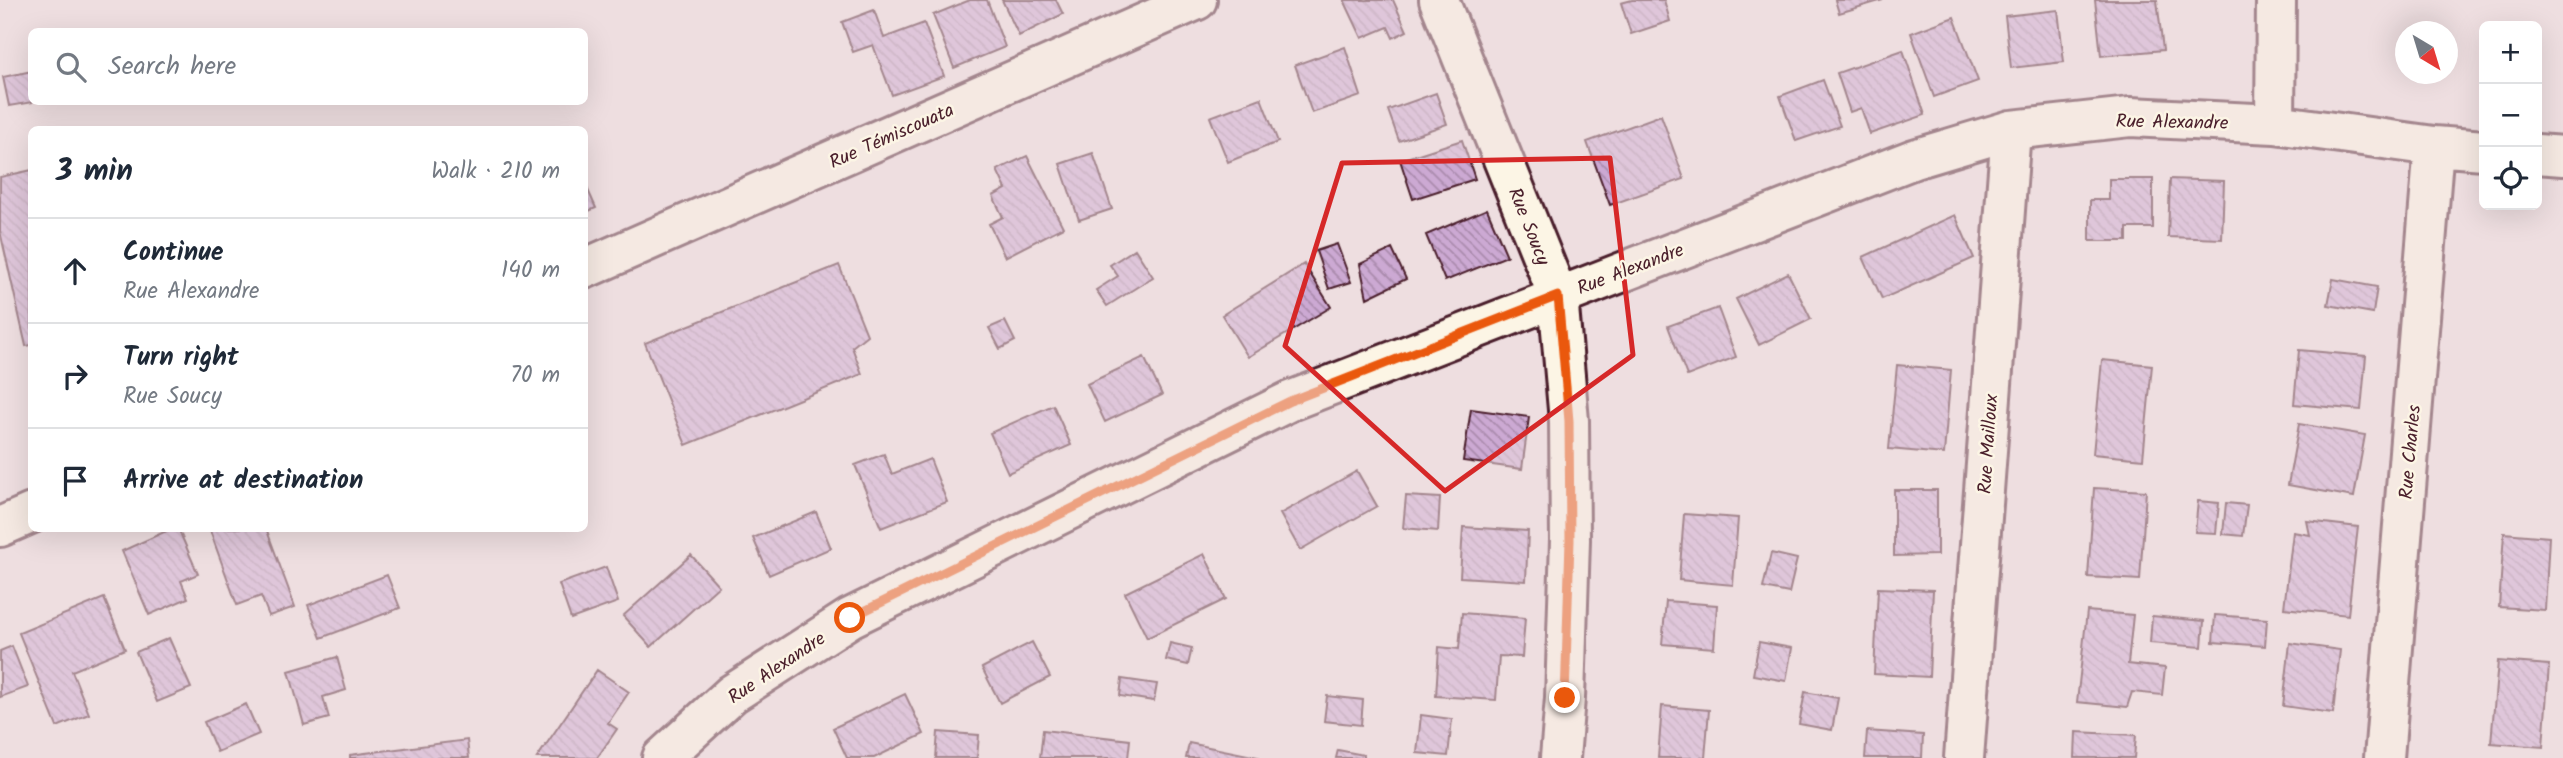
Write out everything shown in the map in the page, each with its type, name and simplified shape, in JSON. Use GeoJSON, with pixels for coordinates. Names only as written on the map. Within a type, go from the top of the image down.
{"type":"FeatureCollection","features":[{"type":"Feature","properties":{"kind":"street","name":"Rue Témiscouata"},"geometry":{"type":"LineString","coordinates":[[588,267],[1197,0]]}},
{"type":"Feature","properties":{"kind":"street","name":"Rue Soucy"},"geometry":{"type":"LineString","coordinates":[[1439,0],[1558,296],[1569,421],[1570,540],[1565,698],[1560,758]]}},
{"type":"Feature","properties":{"kind":"street"},"geometry":{"type":"LineString","coordinates":[[2275,124],[2276,0]]}},
{"type":"Feature","properties":{"kind":"street","name":"Rue Alexandre"},"geometry":{"type":"LineString","coordinates":[[662,758],[732,694],[850,618],[1290,401],[1914,159],[2011,130],[2130,117],[2275,124],[2479,150]]}},
{"type":"Feature","properties":{"kind":"street","name":"Rue Mailloux"},"geometry":{"type":"LineString","coordinates":[[1964,758],[2011,130]]}},
{"type":"Feature","properties":{"kind":"street","name":"Rue Charles"},"geometry":{"type":"LineString","coordinates":[[2384,758],[2434,146]]}},
{"type":"Feature","properties":{"kind":"street"},"geometry":{"type":"LineString","coordinates":[[2542,154],[2563,156]]}},
{"type":"Feature","properties":{"kind":"street"},"geometry":{"type":"LineString","coordinates":[[0,527],[28,515]]}},
{"type":"Feature","properties":{"kind":"highlighted area"},"geometry":{"type":"Polygon","coordinates":[[[1610,158],[1633,355],[1445,491],[1285,346],[1342,163],[1610,158]]]}},
{"type":"Feature","properties":{"kind":"building"},"geometry":{"type":"Polygon","coordinates":[[[970,0],[987,0],[1005,47],[954,68],[933,15],[970,0]]]}},
{"type":"Feature","properties":{"kind":"building"},"geometry":{"type":"Polygon","coordinates":[[[1002,0],[1056,0],[1063,14],[1019,36],[1002,0]]]}},
{"type":"Feature","properties":{"kind":"building"},"geometry":{"type":"Polygon","coordinates":[[[1344,0],[1393,0],[1407,31],[1393,38],[1388,27],[1362,38],[1344,0]]]}},
{"type":"Feature","properties":{"kind":"building"},"geometry":{"type":"Polygon","coordinates":[[[1632,0],[1664,0],[1670,21],[1631,34],[1621,3],[1632,0]]]}},
{"type":"Feature","properties":{"kind":"building"},"geometry":{"type":"Polygon","coordinates":[[[1835,0],[1883,0],[1839,13],[1835,0]]]}},
{"type":"Feature","properties":{"kind":"building"},"geometry":{"type":"Polygon","coordinates":[[[2095,0],[2157,0],[2163,50],[2101,56],[2095,0]]]}},
{"type":"Feature","properties":{"kind":"building"},"geometry":{"type":"Polygon","coordinates":[[[874,10],[884,38],[924,23],[944,76],[892,95],[873,45],[853,52],[842,22],[874,10]]]}},
{"type":"Feature","properties":{"kind":"building"},"geometry":{"type":"Polygon","coordinates":[[[2058,10],[2064,62],[2011,68],[2005,16],[2058,10]]]}},
{"type":"Feature","properties":{"kind":"building"},"geometry":{"type":"Polygon","coordinates":[[[1954,17],[1978,81],[1934,97],[1911,33],[1954,17]]]}},
{"type":"Feature","properties":{"kind":"building"},"geometry":{"type":"Polygon","coordinates":[[[1345,47],[1361,96],[1312,113],[1295,65],[1345,47]]]}},
{"type":"Feature","properties":{"kind":"building"},"geometry":{"type":"Polygon","coordinates":[[[1903,50],[1925,115],[1870,134],[1861,108],[1850,112],[1837,73],[1903,50]]]}},
{"type":"Feature","properties":{"kind":"building"},"geometry":{"type":"Polygon","coordinates":[[[28,72],[28,103],[9,106],[3,77],[28,72]]]}},
{"type":"Feature","properties":{"kind":"building"},"geometry":{"type":"Polygon","coordinates":[[[1823,80],[1840,126],[1796,141],[1780,96],[1823,80]]]}},
{"type":"Feature","properties":{"kind":"building"},"geometry":{"type":"Polygon","coordinates":[[[1436,93],[1447,124],[1399,141],[1388,110],[1436,93]]]}},
{"type":"Feature","properties":{"kind":"building"},"geometry":{"type":"Polygon","coordinates":[[[1261,98],[1278,142],[1228,162],[1210,117],[1261,98]]]}},
{"type":"Feature","properties":{"kind":"building"},"geometry":{"type":"Polygon","coordinates":[[[1661,115],[1684,179],[1610,205],[1587,142],[1661,115]]]}},
{"type":"Feature","properties":{"kind":"building"},"geometry":{"type":"Polygon","coordinates":[[[1462,140],[1475,179],[1413,199],[1400,160],[1462,140]]]}},
{"type":"Feature","properties":{"kind":"building"},"geometry":{"type":"Polygon","coordinates":[[[1093,153],[1112,209],[1079,220],[1060,164],[1093,153]]]}},
{"type":"Feature","properties":{"kind":"building"},"geometry":{"type":"Polygon","coordinates":[[[1027,156],[1063,227],[1005,257],[989,224],[1003,217],[993,196],[1006,189],[997,170],[1027,156]]]}},
{"type":"Feature","properties":{"kind":"building"},"geometry":{"type":"Polygon","coordinates":[[[28,171],[26,346],[0,231],[0,177],[28,171]]]}},
{"type":"Feature","properties":{"kind":"building"},"geometry":{"type":"Polygon","coordinates":[[[2109,179],[2153,179],[2153,228],[2127,228],[2127,241],[2090,241],[2090,200],[2109,200],[2109,179]]]}},
{"type":"Feature","properties":{"kind":"building"},"geometry":{"type":"Polygon","coordinates":[[[2170,179],[2224,181],[2222,239],[2168,237],[2170,179]]]}},
{"type":"Feature","properties":{"kind":"building"},"geometry":{"type":"Polygon","coordinates":[[[588,190],[596,208],[588,211],[588,190]]]}},
{"type":"Feature","properties":{"kind":"building"},"geometry":{"type":"Polygon","coordinates":[[[1487,209],[1507,256],[1445,281],[1426,235],[1487,209]]]}},
{"type":"Feature","properties":{"kind":"building"},"geometry":{"type":"Polygon","coordinates":[[[1955,215],[1974,258],[1882,299],[1863,257],[1955,215]]]}},
{"type":"Feature","properties":{"kind":"building"},"geometry":{"type":"Polygon","coordinates":[[[1337,244],[1351,282],[1329,289],[1316,251],[1337,244]]]}},
{"type":"Feature","properties":{"kind":"building"},"geometry":{"type":"Polygon","coordinates":[[[1135,249],[1153,277],[1107,306],[1096,290],[1118,276],[1110,265],[1135,249]]]}},
{"type":"Feature","properties":{"kind":"building"},"geometry":{"type":"Polygon","coordinates":[[[1392,249],[1406,279],[1367,298],[1360,264],[1392,249]]]}},
{"type":"Feature","properties":{"kind":"building"},"geometry":{"type":"Polygon","coordinates":[[[1304,264],[1331,307],[1248,357],[1222,315],[1304,264]]]}},
{"type":"Feature","properties":{"kind":"building"},"geometry":{"type":"Polygon","coordinates":[[[839,265],[867,335],[852,347],[862,374],[686,445],[645,343],[839,265]]]}},
{"type":"Feature","properties":{"kind":"building"},"geometry":{"type":"Polygon","coordinates":[[[1788,273],[1811,319],[1759,345],[1736,299],[1788,273]]]}},
{"type":"Feature","properties":{"kind":"building"},"geometry":{"type":"Polygon","coordinates":[[[2333,279],[2377,287],[2373,313],[2328,305],[2333,279]]]}},
{"type":"Feature","properties":{"kind":"building"},"geometry":{"type":"Polygon","coordinates":[[[1718,308],[1736,357],[1687,376],[1668,326],[1718,308]]]}},
{"type":"Feature","properties":{"kind":"building"},"geometry":{"type":"Polygon","coordinates":[[[1005,321],[1015,341],[1000,349],[989,328],[1005,321]]]}},
{"type":"Feature","properties":{"kind":"building"},"geometry":{"type":"Polygon","coordinates":[[[2299,350],[2366,356],[2361,410],[2294,404],[2299,350]]]}},
{"type":"Feature","properties":{"kind":"building"},"geometry":{"type":"Polygon","coordinates":[[[1144,357],[1162,395],[1105,422],[1087,384],[1144,357]]]}},
{"type":"Feature","properties":{"kind":"building"},"geometry":{"type":"Polygon","coordinates":[[[2102,360],[2152,365],[2143,459],[2093,454],[2102,360]]]}},
{"type":"Feature","properties":{"kind":"building"},"geometry":{"type":"Polygon","coordinates":[[[1897,365],[1951,370],[1944,454],[1889,449],[1897,365]]]}},
{"type":"Feature","properties":{"kind":"building"},"geometry":{"type":"Polygon","coordinates":[[[1053,405],[1071,445],[1008,473],[990,433],[1053,405]]]}},
{"type":"Feature","properties":{"kind":"building"},"geometry":{"type":"Polygon","coordinates":[[[1471,409],[1529,417],[1522,469],[1463,461],[1471,409]]]}},
{"type":"Feature","properties":{"kind":"building"},"geometry":{"type":"Polygon","coordinates":[[[2299,424],[2365,435],[2354,497],[2288,485],[2299,424]]]}},
{"type":"Feature","properties":{"kind":"building"},"geometry":{"type":"Polygon","coordinates":[[[884,454],[892,474],[930,459],[947,502],[881,528],[855,465],[884,454]]]}},
{"type":"Feature","properties":{"kind":"building"},"geometry":{"type":"Polygon","coordinates":[[[1357,471],[1377,506],[1300,550],[1280,514],[1357,471]]]}},
{"type":"Feature","properties":{"kind":"building"},"geometry":{"type":"Polygon","coordinates":[[[2094,488],[2146,491],[2140,580],[2088,577],[2094,488]]]}},
{"type":"Feature","properties":{"kind":"building"},"geometry":{"type":"Polygon","coordinates":[[[1894,490],[1937,490],[1937,555],[1894,556],[1894,490]]]}},
{"type":"Feature","properties":{"kind":"building"},"geometry":{"type":"Polygon","coordinates":[[[1406,496],[1440,498],[1438,531],[1403,528],[1406,496]]]}},
{"type":"Feature","properties":{"kind":"building"},"geometry":{"type":"Polygon","coordinates":[[[2198,501],[2219,503],[2216,533],[2195,532],[2198,501]]]}},
{"type":"Feature","properties":{"kind":"building"},"geometry":{"type":"Polygon","coordinates":[[[2226,503],[2247,505],[2243,536],[2223,534],[2226,503]]]}},
{"type":"Feature","properties":{"kind":"building"},"geometry":{"type":"Polygon","coordinates":[[[816,512],[831,548],[769,575],[753,538],[816,512]]]}},
{"type":"Feature","properties":{"kind":"building"},"geometry":{"type":"Polygon","coordinates":[[[1684,514],[1738,518],[1733,585],[1679,580],[1684,514]]]}},
{"type":"Feature","properties":{"kind":"building"},"geometry":{"type":"Polygon","coordinates":[[[2307,521],[2358,527],[2348,615],[2284,608],[2293,532],[2310,535],[2307,521]]]}},
{"type":"Feature","properties":{"kind":"building"},"geometry":{"type":"Polygon","coordinates":[[[1463,527],[1528,531],[1526,581],[1460,577],[1463,527]]]}},
{"type":"Feature","properties":{"kind":"building"},"geometry":{"type":"Polygon","coordinates":[[[164,532],[180,532],[198,574],[181,581],[188,598],[149,615],[122,551],[164,532]]]}},
{"type":"Feature","properties":{"kind":"building"},"geometry":{"type":"Polygon","coordinates":[[[210,532],[267,532],[295,607],[269,616],[261,596],[237,605],[210,532]]]}},
{"type":"Feature","properties":{"kind":"building"},"geometry":{"type":"Polygon","coordinates":[[[2504,533],[2549,537],[2545,610],[2499,607],[2504,533]]]}},
{"type":"Feature","properties":{"kind":"building"},"geometry":{"type":"Polygon","coordinates":[[[1771,553],[1797,559],[1789,593],[1763,588],[1771,553]]]}},
{"type":"Feature","properties":{"kind":"building"},"geometry":{"type":"Polygon","coordinates":[[[1204,554],[1226,599],[1147,638],[1125,593],[1204,554]]]}},
{"type":"Feature","properties":{"kind":"building"},"geometry":{"type":"Polygon","coordinates":[[[691,555],[719,586],[651,647],[623,616],[691,555]]]}},
{"type":"Feature","properties":{"kind":"building"},"geometry":{"type":"Polygon","coordinates":[[[606,567],[618,602],[571,619],[559,584],[606,567]]]}},
{"type":"Feature","properties":{"kind":"building"},"geometry":{"type":"Polygon","coordinates":[[[387,575],[400,608],[321,638],[308,605],[387,575]]]}},
{"type":"Feature","properties":{"kind":"building"},"geometry":{"type":"Polygon","coordinates":[[[1878,588],[1933,590],[1929,677],[1874,674],[1878,588]]]}},
{"type":"Feature","properties":{"kind":"building"},"geometry":{"type":"Polygon","coordinates":[[[104,598],[125,649],[72,671],[89,714],[57,727],[19,633],[104,598]]]}},
{"type":"Feature","properties":{"kind":"building"},"geometry":{"type":"Polygon","coordinates":[[[1666,601],[1717,605],[1714,648],[1662,644],[1666,601]]]}},
{"type":"Feature","properties":{"kind":"building"},"geometry":{"type":"Polygon","coordinates":[[[2087,611],[2133,615],[2128,664],[2165,668],[2162,695],[2132,692],[2127,707],[2077,702],[2087,611]]]}},
{"type":"Feature","properties":{"kind":"building"},"geometry":{"type":"Polygon","coordinates":[[[1462,613],[1525,618],[1522,657],[1499,656],[1496,700],[1436,696],[1439,647],[1459,649],[1462,613]]]}},
{"type":"Feature","properties":{"kind":"building"},"geometry":{"type":"Polygon","coordinates":[[[2215,615],[2267,619],[2265,646],[2213,642],[2215,615]]]}},
{"type":"Feature","properties":{"kind":"building"},"geometry":{"type":"Polygon","coordinates":[[[2152,616],[2204,621],[2202,647],[2150,643],[2152,616]]]}},
{"type":"Feature","properties":{"kind":"building"},"geometry":{"type":"Polygon","coordinates":[[[169,638],[191,688],[157,702],[136,652],[169,638]]]}},
{"type":"Feature","properties":{"kind":"building"},"geometry":{"type":"Polygon","coordinates":[[[1032,642],[1050,677],[1000,703],[982,668],[1032,642]]]}},
{"type":"Feature","properties":{"kind":"building"},"geometry":{"type":"Polygon","coordinates":[[[1759,642],[1792,648],[1786,681],[1753,675],[1759,642]]]}},
{"type":"Feature","properties":{"kind":"building"},"geometry":{"type":"Polygon","coordinates":[[[1170,643],[1192,648],[1188,665],[1166,660],[1170,643]]]}},
{"type":"Feature","properties":{"kind":"building"},"geometry":{"type":"Polygon","coordinates":[[[2290,643],[2340,650],[2333,713],[2283,706],[2290,643]]]}},
{"type":"Feature","properties":{"kind":"building"},"geometry":{"type":"Polygon","coordinates":[[[12,646],[28,687],[0,697],[0,651],[12,646]]]}},
{"type":"Feature","properties":{"kind":"building"},"geometry":{"type":"Polygon","coordinates":[[[337,657],[346,690],[323,697],[329,718],[304,725],[289,671],[337,657]]]}},
{"type":"Feature","properties":{"kind":"building"},"geometry":{"type":"Polygon","coordinates":[[[2498,661],[2549,665],[2543,747],[2491,743],[2498,661]]]}},
{"type":"Feature","properties":{"kind":"building"},"geometry":{"type":"Polygon","coordinates":[[[597,670],[629,692],[608,723],[617,729],[597,758],[537,758],[597,670]]]}},
{"type":"Feature","properties":{"kind":"building"},"geometry":{"type":"Polygon","coordinates":[[[1122,679],[1157,684],[1154,701],[1120,696],[1122,679]]]}},
{"type":"Feature","properties":{"kind":"building"},"geometry":{"type":"Polygon","coordinates":[[[1805,692],[1838,698],[1832,730],[1799,724],[1805,692]]]}},
{"type":"Feature","properties":{"kind":"building"},"geometry":{"type":"Polygon","coordinates":[[[905,694],[924,734],[874,758],[847,758],[833,728],[905,694]]]}},
{"type":"Feature","properties":{"kind":"building"},"geometry":{"type":"Polygon","coordinates":[[[1327,696],[1363,700],[1361,725],[1324,721],[1327,696]]]}},
{"type":"Feature","properties":{"kind":"building"},"geometry":{"type":"Polygon","coordinates":[[[246,704],[259,734],[217,752],[204,722],[246,704]]]}},
{"type":"Feature","properties":{"kind":"building"},"geometry":{"type":"Polygon","coordinates":[[[1662,706],[1709,710],[1705,758],[1658,758],[1662,706]]]}},
{"type":"Feature","properties":{"kind":"building"},"geometry":{"type":"Polygon","coordinates":[[[1421,715],[1452,719],[1448,756],[1417,753],[1421,715]]]}},
{"type":"Feature","properties":{"kind":"building"},"geometry":{"type":"Polygon","coordinates":[[[1043,730],[1130,740],[1128,758],[1040,758],[1043,730]]]}},
{"type":"Feature","properties":{"kind":"building"},"geometry":{"type":"Polygon","coordinates":[[[1867,731],[1923,735],[1922,758],[1865,758],[1867,731]]]}},
{"type":"Feature","properties":{"kind":"building"},"geometry":{"type":"Polygon","coordinates":[[[938,732],[979,735],[977,758],[936,758],[938,732]]]}},
{"type":"Feature","properties":{"kind":"building"},"geometry":{"type":"Polygon","coordinates":[[[2076,732],[2136,735],[2134,758],[2075,758],[2076,732]]]}},
{"type":"Feature","properties":{"kind":"building"},"geometry":{"type":"Polygon","coordinates":[[[467,740],[469,758],[350,758],[350,755],[467,740]]]}},
{"type":"Feature","properties":{"kind":"building"},"geometry":{"type":"Polygon","coordinates":[[[1189,743],[1258,757],[1186,758],[1189,743]]]}},
{"type":"Feature","properties":{"kind":"building"},"geometry":{"type":"Polygon","coordinates":[[[1338,750],[1364,755],[1364,758],[1336,758],[1338,750]]]}},
{"type":"Feature","properties":{"kind":"route"},"geometry":{"type":"LineString","coordinates":[[850,618],[1290,401],[1558,296],[1569,421],[1570,540],[1565,698]]}}]}
